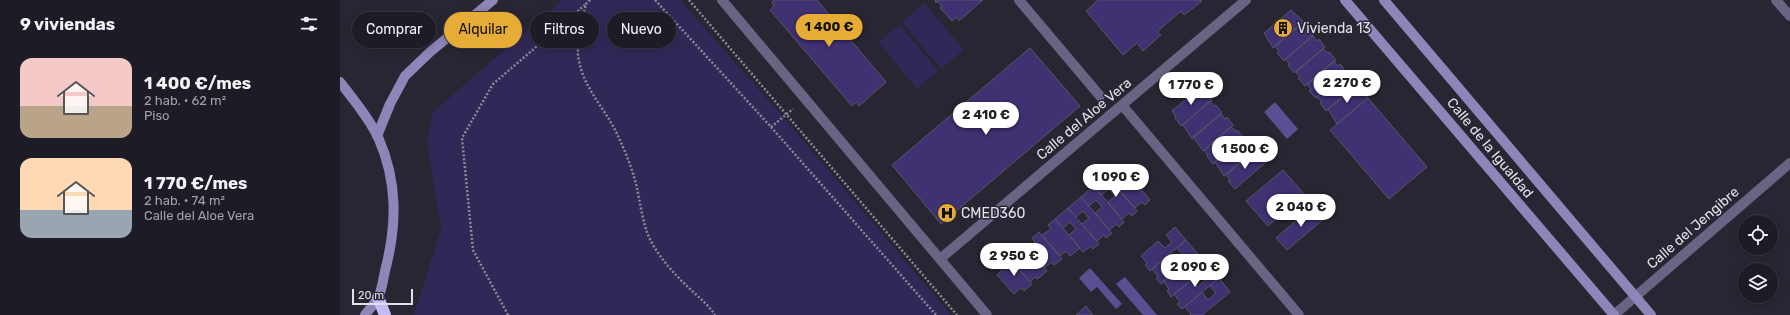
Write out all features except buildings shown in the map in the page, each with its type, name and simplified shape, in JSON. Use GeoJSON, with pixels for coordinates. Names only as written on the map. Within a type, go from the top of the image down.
{"type":"FeatureCollection","features":[{"type":"Feature","properties":{"kind":"highway"},"geometry":{"type":"LineString","coordinates":[[378,297],[385,315]]}},
{"type":"Feature","properties":{"kind":"main road"},"geometry":{"type":"LineString","coordinates":[[377,136],[390,104],[405,76],[430,52],[493,0]]}},
{"type":"Feature","properties":{"kind":"main road","name":"Calle de la Igualdad"},"geometry":{"type":"LineString","coordinates":[[1345,0],[1614,315]]}},
{"type":"Feature","properties":{"kind":"main road","name":"Calle de la Igualdad"},"geometry":{"type":"LineString","coordinates":[[1384,0],[1651,315]]}},
{"type":"Feature","properties":{"kind":"main road"},"geometry":{"type":"LineString","coordinates":[[340,82],[356,102],[377,136],[390,170],[394,201],[392,244],[378,297],[365,315]]}},
{"type":"Feature","properties":{"kind":"street"},"geometry":{"type":"LineString","coordinates":[[722,0],[987,315]]}},
{"type":"Feature","properties":{"kind":"street"},"geometry":{"type":"LineString","coordinates":[[1019,0],[1100,96]]}},
{"type":"Feature","properties":{"kind":"street","name":"Calle del Aloe Vera"},"geometry":{"type":"LineString","coordinates":[[940,259],[1246,0]]}},
{"type":"Feature","properties":{"kind":"street"},"geometry":{"type":"LineString","coordinates":[[1776,0],[1790,16]]}},
{"type":"Feature","properties":{"kind":"street"},"geometry":{"type":"LineString","coordinates":[[1122,105],[1299,315]]}},
{"type":"Feature","properties":{"kind":"street","name":"Calle del Jengibre"},"geometry":{"type":"LineString","coordinates":[[1614,315],[1790,163]]}},
{"type":"Feature","properties":{"kind":"path"},"geometry":{"type":"LineString","coordinates":[[508,315],[473,250],[462,138],[493,84],[590,0]]}},
{"type":"Feature","properties":{"kind":"path"},"geometry":{"type":"LineString","coordinates":[[655,0],[771,127],[936,315]]}},
{"type":"Feature","properties":{"kind":"path"},"geometry":{"type":"LineString","coordinates":[[689,0],[957,315]]}},
{"type":"Feature","properties":{"kind":"path"},"geometry":{"type":"LineString","coordinates":[[586,4],[579,39],[579,61],[601,109],[618,134],[636,184],[642,217],[653,244],[669,267],[687,287],[710,308],[715,315]]}},
{"type":"Feature","properties":{"kind":"path"},"geometry":{"type":"LineString","coordinates":[[771,127],[793,109]]}},
{"type":"Feature","properties":{"kind":"shaded area"},"geometry":{"type":"Polygon","coordinates":[[[562,0],[680,0],[783,117],[951,315],[414,315],[441,229],[427,142],[433,112],[507,48],[522,48],[522,35],[530,28],[530,48],[599,48],[599,12],[548,12],[562,0]]]}},
{"type":"Feature","properties":{"kind":"shaded area"},"geometry":{"type":"Polygon","coordinates":[[[924,3],[964,50],[941,69],[902,22],[924,3]]]}},
{"type":"Feature","properties":{"kind":"shaded area"},"geometry":{"type":"Polygon","coordinates":[[[900,25],[938,71],[917,89],[878,42],[900,25]]]}},
{"type":"Feature","properties":{"kind":"shaded area"},"geometry":{"type":"Polygon","coordinates":[[[1275,102],[1298,129],[1287,139],[1264,112],[1275,102]]]}},
{"type":"Feature","properties":{"kind":"shaded area"},"geometry":{"type":"Polygon","coordinates":[[[1090,268],[1122,304],[1116,309],[1097,287],[1091,292],[1079,278],[1090,268]]]}},
{"type":"Feature","properties":{"kind":"shaded area"},"geometry":{"type":"Polygon","coordinates":[[[1125,277],[1157,315],[1143,315],[1116,284],[1125,277]]]}},
{"type":"Feature","properties":{"kind":"place","name":"Vivienda 13"},"geometry":{"type":"Point","coordinates":[1283,28]}},
{"type":"Feature","properties":{"kind":"place","name":"CMED360"},"geometry":{"type":"Point","coordinates":[947,213]}}]}
